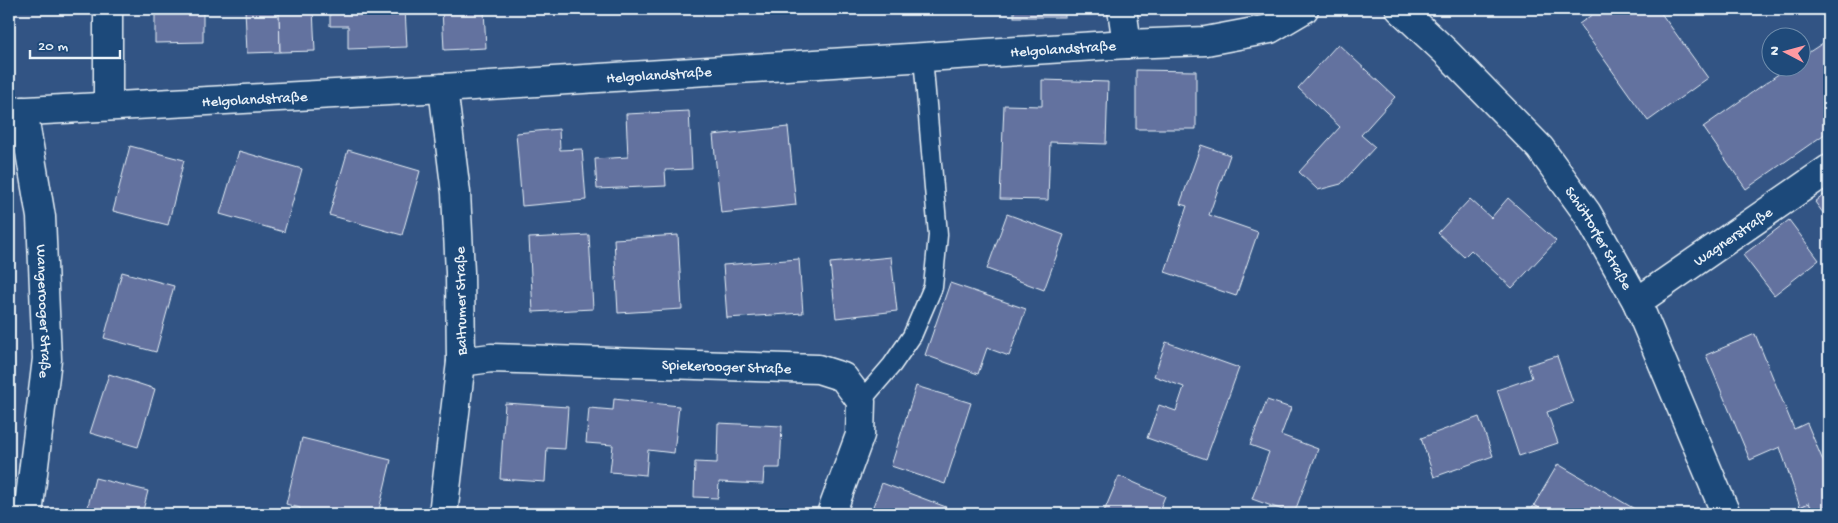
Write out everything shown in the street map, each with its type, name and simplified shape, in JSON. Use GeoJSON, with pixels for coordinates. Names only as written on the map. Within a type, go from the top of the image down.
{"type":"FeatureCollection","features":[{"type":"Feature","properties":{"kind":"street"},"geometry":{"type":"LineString","coordinates":[[108,9],[108,106]]}},
{"type":"Feature","properties":{"kind":"street"},"geometry":{"type":"LineString","coordinates":[[1122,9],[1127,44]]}},
{"type":"Feature","properties":{"kind":"street","name":"Helgolandstraße"},"geometry":{"type":"LineString","coordinates":[[16,111],[443,88],[1127,44],[1206,41],[1270,29],[1304,9]]}},
{"type":"Feature","properties":{"kind":"street","name":"Schüttorfer Straße"},"geometry":{"type":"LineString","coordinates":[[1400,9],[1446,52],[1540,148],[1587,213],[1637,302],[1726,514]]}},
{"type":"Feature","properties":{"kind":"street","name":"Baltrumer Straße"},"geometry":{"type":"LineString","coordinates":[[443,88],[456,193],[460,272],[461,362],[443,514]]}},
{"type":"Feature","properties":{"kind":"street","name":"Wangerooger Straße"},"geometry":{"type":"LineString","coordinates":[[16,111],[41,217],[48,359],[28,514]]}},
{"type":"Feature","properties":{"kind":"street","name":"Wagnerstraße"},"geometry":{"type":"LineString","coordinates":[[1637,302],[1829,169]]}},
{"type":"Feature","properties":{"kind":"street","name":"Spiekerooger Straße"},"geometry":{"type":"LineString","coordinates":[[461,362],[491,358],[818,369],[843,377],[861,401]]}},
{"type":"Feature","properties":{"kind":"street"},"geometry":{"type":"LineString","coordinates":[[831,514],[860,436],[861,401]]}},
{"type":"Feature","properties":{"kind":"lane"},"geometry":{"type":"LineString","coordinates":[[861,401],[892,365],[912,336],[933,287],[938,235],[923,58]]}},
{"type":"Feature","properties":{"kind":"building"},"geometry":{"type":"Polygon","coordinates":[[[155,9],[203,9],[203,42],[155,43],[155,9]]]}},
{"type":"Feature","properties":{"kind":"building"},"geometry":{"type":"Polygon","coordinates":[[[245,9],[279,9],[280,52],[247,53],[245,9]]]}},
{"type":"Feature","properties":{"kind":"building"},"geometry":{"type":"Polygon","coordinates":[[[279,9],[313,9],[315,51],[280,52],[279,9]]]}},
{"type":"Feature","properties":{"kind":"building"},"geometry":{"type":"Polygon","coordinates":[[[330,9],[405,9],[407,47],[348,49],[348,26],[330,26],[330,9]]]}},
{"type":"Feature","properties":{"kind":"building"},"geometry":{"type":"Polygon","coordinates":[[[442,9],[484,9],[486,48],[444,50],[442,9]]]}},
{"type":"Feature","properties":{"kind":"building"},"geometry":{"type":"Polygon","coordinates":[[[1014,9],[1065,9],[1065,17],[1014,17],[1014,9]]]}},
{"type":"Feature","properties":{"kind":"building"},"geometry":{"type":"Polygon","coordinates":[[[1600,9],[1658,9],[1708,78],[1648,121],[1579,24],[1600,9]]]}},
{"type":"Feature","properties":{"kind":"building"},"geometry":{"type":"Polygon","coordinates":[[[1826,41],[1829,45],[1829,131],[1746,189],[1703,127],[1773,78],[1810,78],[1810,51],[1826,41]]]}},
{"type":"Feature","properties":{"kind":"building"},"geometry":{"type":"Polygon","coordinates":[[[1338,44],[1395,97],[1361,135],[1375,147],[1341,184],[1318,190],[1299,172],[1340,127],[1298,88],[1338,44]]]}},
{"type":"Feature","properties":{"kind":"building"},"geometry":{"type":"Polygon","coordinates":[[[1136,70],[1196,71],[1196,129],[1136,129],[1136,70]]]}},
{"type":"Feature","properties":{"kind":"building"},"geometry":{"type":"Polygon","coordinates":[[[1042,80],[1108,82],[1106,144],[1050,142],[1048,200],[1000,199],[1004,105],[1042,106],[1042,80]]]}},
{"type":"Feature","properties":{"kind":"building"},"geometry":{"type":"Polygon","coordinates":[[[689,111],[692,169],[665,170],[666,186],[597,189],[595,159],[628,157],[626,114],[689,111]]]}},
{"type":"Feature","properties":{"kind":"building"},"geometry":{"type":"Polygon","coordinates":[[[788,127],[796,205],[721,213],[713,135],[788,127]]]}},
{"type":"Feature","properties":{"kind":"building"},"geometry":{"type":"Polygon","coordinates":[[[559,129],[560,150],[582,149],[586,200],[522,206],[516,133],[559,129]]]}},
{"type":"Feature","properties":{"kind":"building"},"geometry":{"type":"Polygon","coordinates":[[[1201,145],[1230,155],[1209,215],[1258,232],[1236,296],[1165,272],[1187,206],[1180,204],[1201,145]]]}},
{"type":"Feature","properties":{"kind":"building"},"geometry":{"type":"Polygon","coordinates":[[[130,146],[184,160],[168,225],[113,211],[130,146]]]}},
{"type":"Feature","properties":{"kind":"building"},"geometry":{"type":"Polygon","coordinates":[[[348,150],[420,171],[402,235],[329,215],[348,150]]]}},
{"type":"Feature","properties":{"kind":"building"},"geometry":{"type":"Polygon","coordinates":[[[239,151],[302,169],[284,232],[220,214],[239,151]]]}},
{"type":"Feature","properties":{"kind":"building"},"geometry":{"type":"Polygon","coordinates":[[[1829,191],[1829,221],[1815,202],[1829,191]]]}},
{"type":"Feature","properties":{"kind":"building"},"geometry":{"type":"Polygon","coordinates":[[[1508,198],[1556,241],[1512,288],[1471,250],[1464,257],[1438,233],[1470,199],[1491,218],[1508,198]]]}},
{"type":"Feature","properties":{"kind":"building"},"geometry":{"type":"Polygon","coordinates":[[[1007,214],[1064,235],[1044,290],[987,269],[1007,214]]]}},
{"type":"Feature","properties":{"kind":"building"},"geometry":{"type":"Polygon","coordinates":[[[1789,220],[1819,260],[1774,295],[1743,255],[1789,220]]]}},
{"type":"Feature","properties":{"kind":"building"},"geometry":{"type":"Polygon","coordinates":[[[589,235],[593,309],[533,312],[529,238],[589,235]]]}},
{"type":"Feature","properties":{"kind":"building"},"geometry":{"type":"Polygon","coordinates":[[[678,235],[682,309],[618,313],[614,239],[678,235]]]}},
{"type":"Feature","properties":{"kind":"building"},"geometry":{"type":"Polygon","coordinates":[[[891,257],[897,311],[836,318],[830,263],[891,257]]]}},
{"type":"Feature","properties":{"kind":"building"},"geometry":{"type":"Polygon","coordinates":[[[799,259],[803,313],[727,318],[723,265],[799,259]]]}},
{"type":"Feature","properties":{"kind":"building"},"geometry":{"type":"Polygon","coordinates":[[[122,272],[174,286],[156,352],[104,338],[122,272]]]}},
{"type":"Feature","properties":{"kind":"building"},"geometry":{"type":"Polygon","coordinates":[[[950,283],[1026,309],[1009,356],[987,348],[978,374],[925,355],[950,283]]]}},
{"type":"Feature","properties":{"kind":"building"},"geometry":{"type":"Polygon","coordinates":[[[1755,334],[1794,429],[1807,423],[1829,475],[1829,506],[1813,514],[1809,503],[1800,507],[1780,447],[1750,460],[1706,355],[1755,334]]]}},
{"type":"Feature","properties":{"kind":"building"},"geometry":{"type":"Polygon","coordinates":[[[1166,342],[1239,368],[1206,459],[1147,438],[1159,405],[1176,411],[1184,387],[1154,376],[1166,342]]]}},
{"type":"Feature","properties":{"kind":"building"},"geometry":{"type":"Polygon","coordinates":[[[1557,356],[1573,403],[1547,412],[1558,443],[1519,456],[1497,390],[1532,378],[1528,365],[1557,356]]]}},
{"type":"Feature","properties":{"kind":"building"},"geometry":{"type":"Polygon","coordinates":[[[109,374],[155,389],[138,447],[90,433],[109,374]]]}},
{"type":"Feature","properties":{"kind":"building"},"geometry":{"type":"Polygon","coordinates":[[[916,386],[971,403],[945,484],[891,466],[916,386]]]}},
{"type":"Feature","properties":{"kind":"building"},"geometry":{"type":"Polygon","coordinates":[[[614,399],[679,406],[674,453],[648,450],[646,475],[610,472],[613,445],[586,443],[589,408],[613,410],[614,399]]]}},
{"type":"Feature","properties":{"kind":"building"},"geometry":{"type":"Polygon","coordinates":[[[1267,400],[1291,408],[1281,435],[1318,449],[1294,514],[1252,499],[1269,452],[1250,445],[1267,400]]]}},
{"type":"Feature","properties":{"kind":"building"},"geometry":{"type":"Polygon","coordinates":[[[505,403],[568,407],[565,449],[547,448],[545,482],[500,479],[505,403]]]}},
{"type":"Feature","properties":{"kind":"building"},"geometry":{"type":"Polygon","coordinates":[[[1479,417],[1493,456],[1434,477],[1421,438],[1479,417]]]}},
{"type":"Feature","properties":{"kind":"building"},"geometry":{"type":"Polygon","coordinates":[[[718,423],[782,426],[780,468],[764,468],[763,484],[719,482],[718,498],[694,497],[695,462],[717,463],[718,423]]]}},
{"type":"Feature","properties":{"kind":"building"},"geometry":{"type":"Polygon","coordinates":[[[302,438],[391,460],[378,514],[298,514],[300,508],[286,504],[302,438]]]}},
{"type":"Feature","properties":{"kind":"building"},"geometry":{"type":"Polygon","coordinates":[[[1558,464],[1638,511],[1636,514],[1550,514],[1534,505],[1558,464]]]}},
{"type":"Feature","properties":{"kind":"building"},"geometry":{"type":"Polygon","coordinates":[[[1119,476],[1165,496],[1158,514],[1103,514],[1119,476]]]}},
{"type":"Feature","properties":{"kind":"building"},"geometry":{"type":"Polygon","coordinates":[[[95,478],[148,491],[142,514],[86,514],[95,478]]]}},
{"type":"Feature","properties":{"kind":"building"},"geometry":{"type":"Polygon","coordinates":[[[882,483],[946,507],[943,514],[870,514],[882,483]]]}},
{"type":"Feature","properties":{"kind":"building"},"geometry":{"type":"Polygon","coordinates":[[[1809,503],[1814,514],[1782,514],[1800,507],[1809,503]]]}},
{"type":"Feature","properties":{"kind":"building"},"geometry":{"type":"Polygon","coordinates":[[[1534,505],[1550,514],[1529,514],[1534,505]]]}}]}
